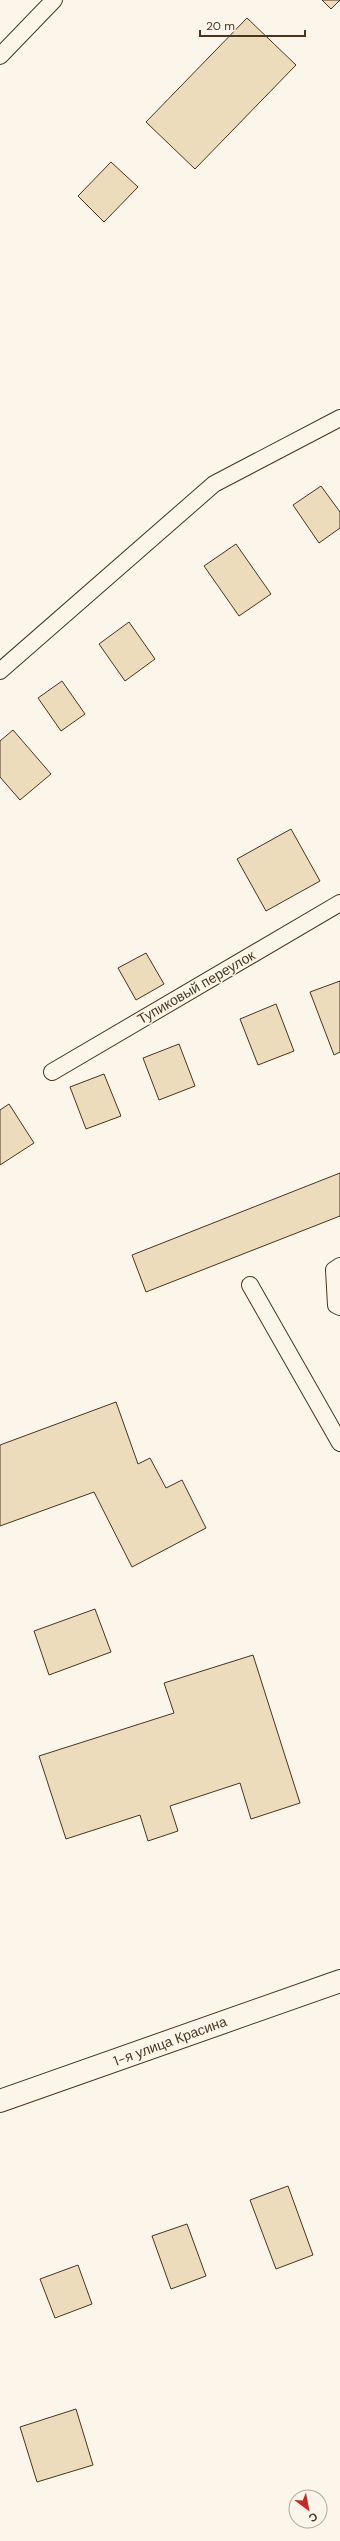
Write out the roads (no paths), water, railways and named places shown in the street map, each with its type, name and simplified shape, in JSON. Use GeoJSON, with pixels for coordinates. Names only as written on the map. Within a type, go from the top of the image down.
{"type":"FeatureCollection","features":[{"type":"Feature","properties":{"kind":"street","name":"1-я улица Красина"},"geometry":{"type":"LineString","coordinates":[[0,2102],[340,1981]]}},
{"type":"Feature","properties":{"kind":"lane"},"geometry":{"type":"LineString","coordinates":[[0,56],[54,0]]}},
{"type":"Feature","properties":{"kind":"lane"},"geometry":{"type":"LineString","coordinates":[[0,670],[214,484],[340,418]]}},
{"type":"Feature","properties":{"kind":"lane","name":"Тупиковый переулок"},"geometry":{"type":"LineString","coordinates":[[52,1072],[340,903]]}},
{"type":"Feature","properties":{"kind":"lane"},"geometry":{"type":"LineString","coordinates":[[340,1266],[334,1270],[336,1305],[340,1307]]}},
{"type":"Feature","properties":{"kind":"lane"},"geometry":{"type":"LineString","coordinates":[[250,1285],[340,1442]]}}]}
